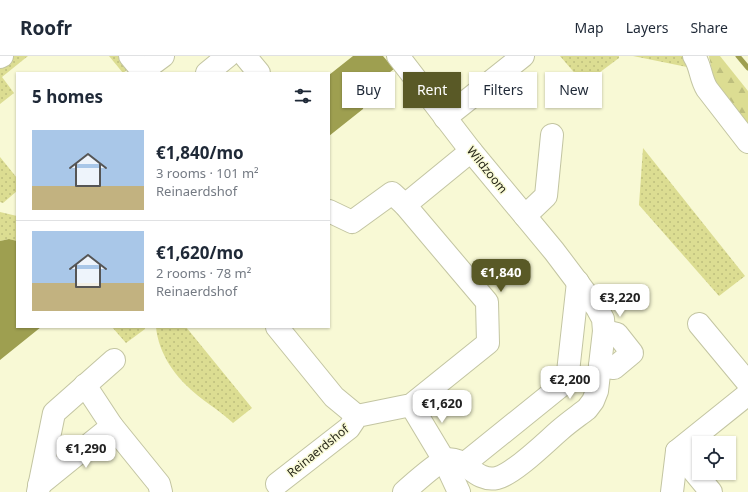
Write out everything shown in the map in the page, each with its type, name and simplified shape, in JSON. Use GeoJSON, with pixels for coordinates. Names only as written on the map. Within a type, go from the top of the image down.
{"type":"FeatureCollection","features":[{"type":"Feature","properties":{"kind":"street"},"geometry":{"type":"LineString","coordinates":[[139,68],[163,56]]}},
{"type":"Feature","properties":{"kind":"street"},"geometry":{"type":"LineString","coordinates":[[208,72],[228,56]]}},
{"type":"Feature","properties":{"kind":"street"},"geometry":{"type":"LineString","coordinates":[[245,56],[258,72]]}},
{"type":"Feature","properties":{"kind":"street"},"geometry":{"type":"LineString","coordinates":[[445,118],[523,56]]}},
{"type":"Feature","properties":{"kind":"street"},"geometry":{"type":"LineString","coordinates":[[694,56],[707,89],[748,142]]}},
{"type":"Feature","properties":{"kind":"street","name":"Wildzoom"},"geometry":{"type":"LineString","coordinates":[[401,61],[471,151],[578,282],[603,319],[604,331],[597,391],[593,401],[587,409],[507,474],[488,478],[454,462]]}},
{"type":"Feature","properties":{"kind":"street"},"geometry":{"type":"LineString","coordinates":[[525,216],[546,196],[552,135]]}},
{"type":"Feature","properties":{"kind":"street"},"geometry":{"type":"LineString","coordinates":[[405,205],[471,151]]}},
{"type":"Feature","properties":{"kind":"street","name":"Reinaerdshof"},"geometry":{"type":"LineString","coordinates":[[277,484],[349,428],[357,416],[411,405],[488,343],[487,302],[405,205],[392,192],[352,222],[330,211]]}},
{"type":"Feature","properties":{"kind":"street"},"geometry":{"type":"LineString","coordinates":[[404,492],[454,462],[568,381],[578,282]]}},
{"type":"Feature","properties":{"kind":"street"},"geometry":{"type":"LineString","coordinates":[[699,324],[748,383]]}},
{"type":"Feature","properties":{"kind":"street","name":"Reinaerdshof"},"geometry":{"type":"LineString","coordinates":[[278,328],[334,397],[357,416]]}},
{"type":"Feature","properties":{"kind":"street"},"geometry":{"type":"LineString","coordinates":[[600,366],[614,368],[632,353],[617,334],[604,331]]}},
{"type":"Feature","properties":{"kind":"street"},"geometry":{"type":"LineString","coordinates":[[38,488],[54,413],[114,360]]}},
{"type":"Feature","properties":{"kind":"street"},"geometry":{"type":"LineString","coordinates":[[85,385],[112,426],[159,484],[161,492]]}},
{"type":"Feature","properties":{"kind":"street"},"geometry":{"type":"LineString","coordinates":[[672,492],[677,451],[748,394]]}},
{"type":"Feature","properties":{"kind":"street"},"geometry":{"type":"LineString","coordinates":[[411,405],[454,462],[459,492]]}},
{"type":"Feature","properties":{"kind":"street"},"geometry":{"type":"LineString","coordinates":[[38,488],[112,426]]}},
{"type":"Feature","properties":{"kind":"street"},"geometry":{"type":"LineString","coordinates":[[677,451],[711,492]]}},
{"type":"Feature","properties":{"kind":"green space"},"geometry":{"type":"Polygon","coordinates":[[[14,56],[28,56],[2,77],[14,93],[0,104],[0,67],[14,56]]]}},
{"type":"Feature","properties":{"kind":"green space"},"geometry":{"type":"Polygon","coordinates":[[[109,56],[118,56],[128,69],[122,72],[109,56]]]}},
{"type":"Feature","properties":{"kind":"green space"},"geometry":{"type":"Polygon","coordinates":[[[560,56],[619,56],[619,58],[600,72],[574,72],[560,56]]]}},
{"type":"Feature","properties":{"kind":"green space"},"geometry":{"type":"Polygon","coordinates":[[[633,56],[685,56],[687,67],[633,56]]]}},
{"type":"Feature","properties":{"kind":"green space"},"geometry":{"type":"Polygon","coordinates":[[[709,56],[720,56],[748,91],[748,131],[716,91],[709,56]]]}},
{"type":"Feature","properties":{"kind":"green space"},"geometry":{"type":"Polygon","coordinates":[[[643,148],[745,276],[719,296],[639,205],[643,148]]]}},
{"type":"Feature","properties":{"kind":"green space"},"geometry":{"type":"Polygon","coordinates":[[[0,157],[16,177],[16,192],[3,203],[0,202],[0,157]]]}},
{"type":"Feature","properties":{"kind":"green space"},"geometry":{"type":"Polygon","coordinates":[[[0,212],[16,216],[16,241],[9,239],[0,241],[0,212]]]}},
{"type":"Feature","properties":{"kind":"green space"},"geometry":{"type":"Polygon","coordinates":[[[113,328],[145,328],[145,329],[126,343],[113,328]]]}},
{"type":"Feature","properties":{"kind":"green space"},"geometry":{"type":"Polygon","coordinates":[[[156,328],[187,328],[252,408],[233,423],[192,391],[181,380],[166,359],[157,335],[156,328]]]}},
{"type":"Feature","properties":{"kind":"shaded area"},"geometry":{"type":"Polygon","coordinates":[[[353,56],[383,56],[394,69],[390,72],[342,72],[342,108],[363,109],[330,135],[330,74],[353,56]]]}},
{"type":"Feature","properties":{"kind":"shaded area"},"geometry":{"type":"Polygon","coordinates":[[[9,239],[16,241],[16,328],[40,328],[0,360],[0,241],[9,239]]]}},
{"type":"Feature","properties":{"kind":"waterway"},"geometry":{"type":"LineString","coordinates":[[738,56],[748,68]]}}]}
